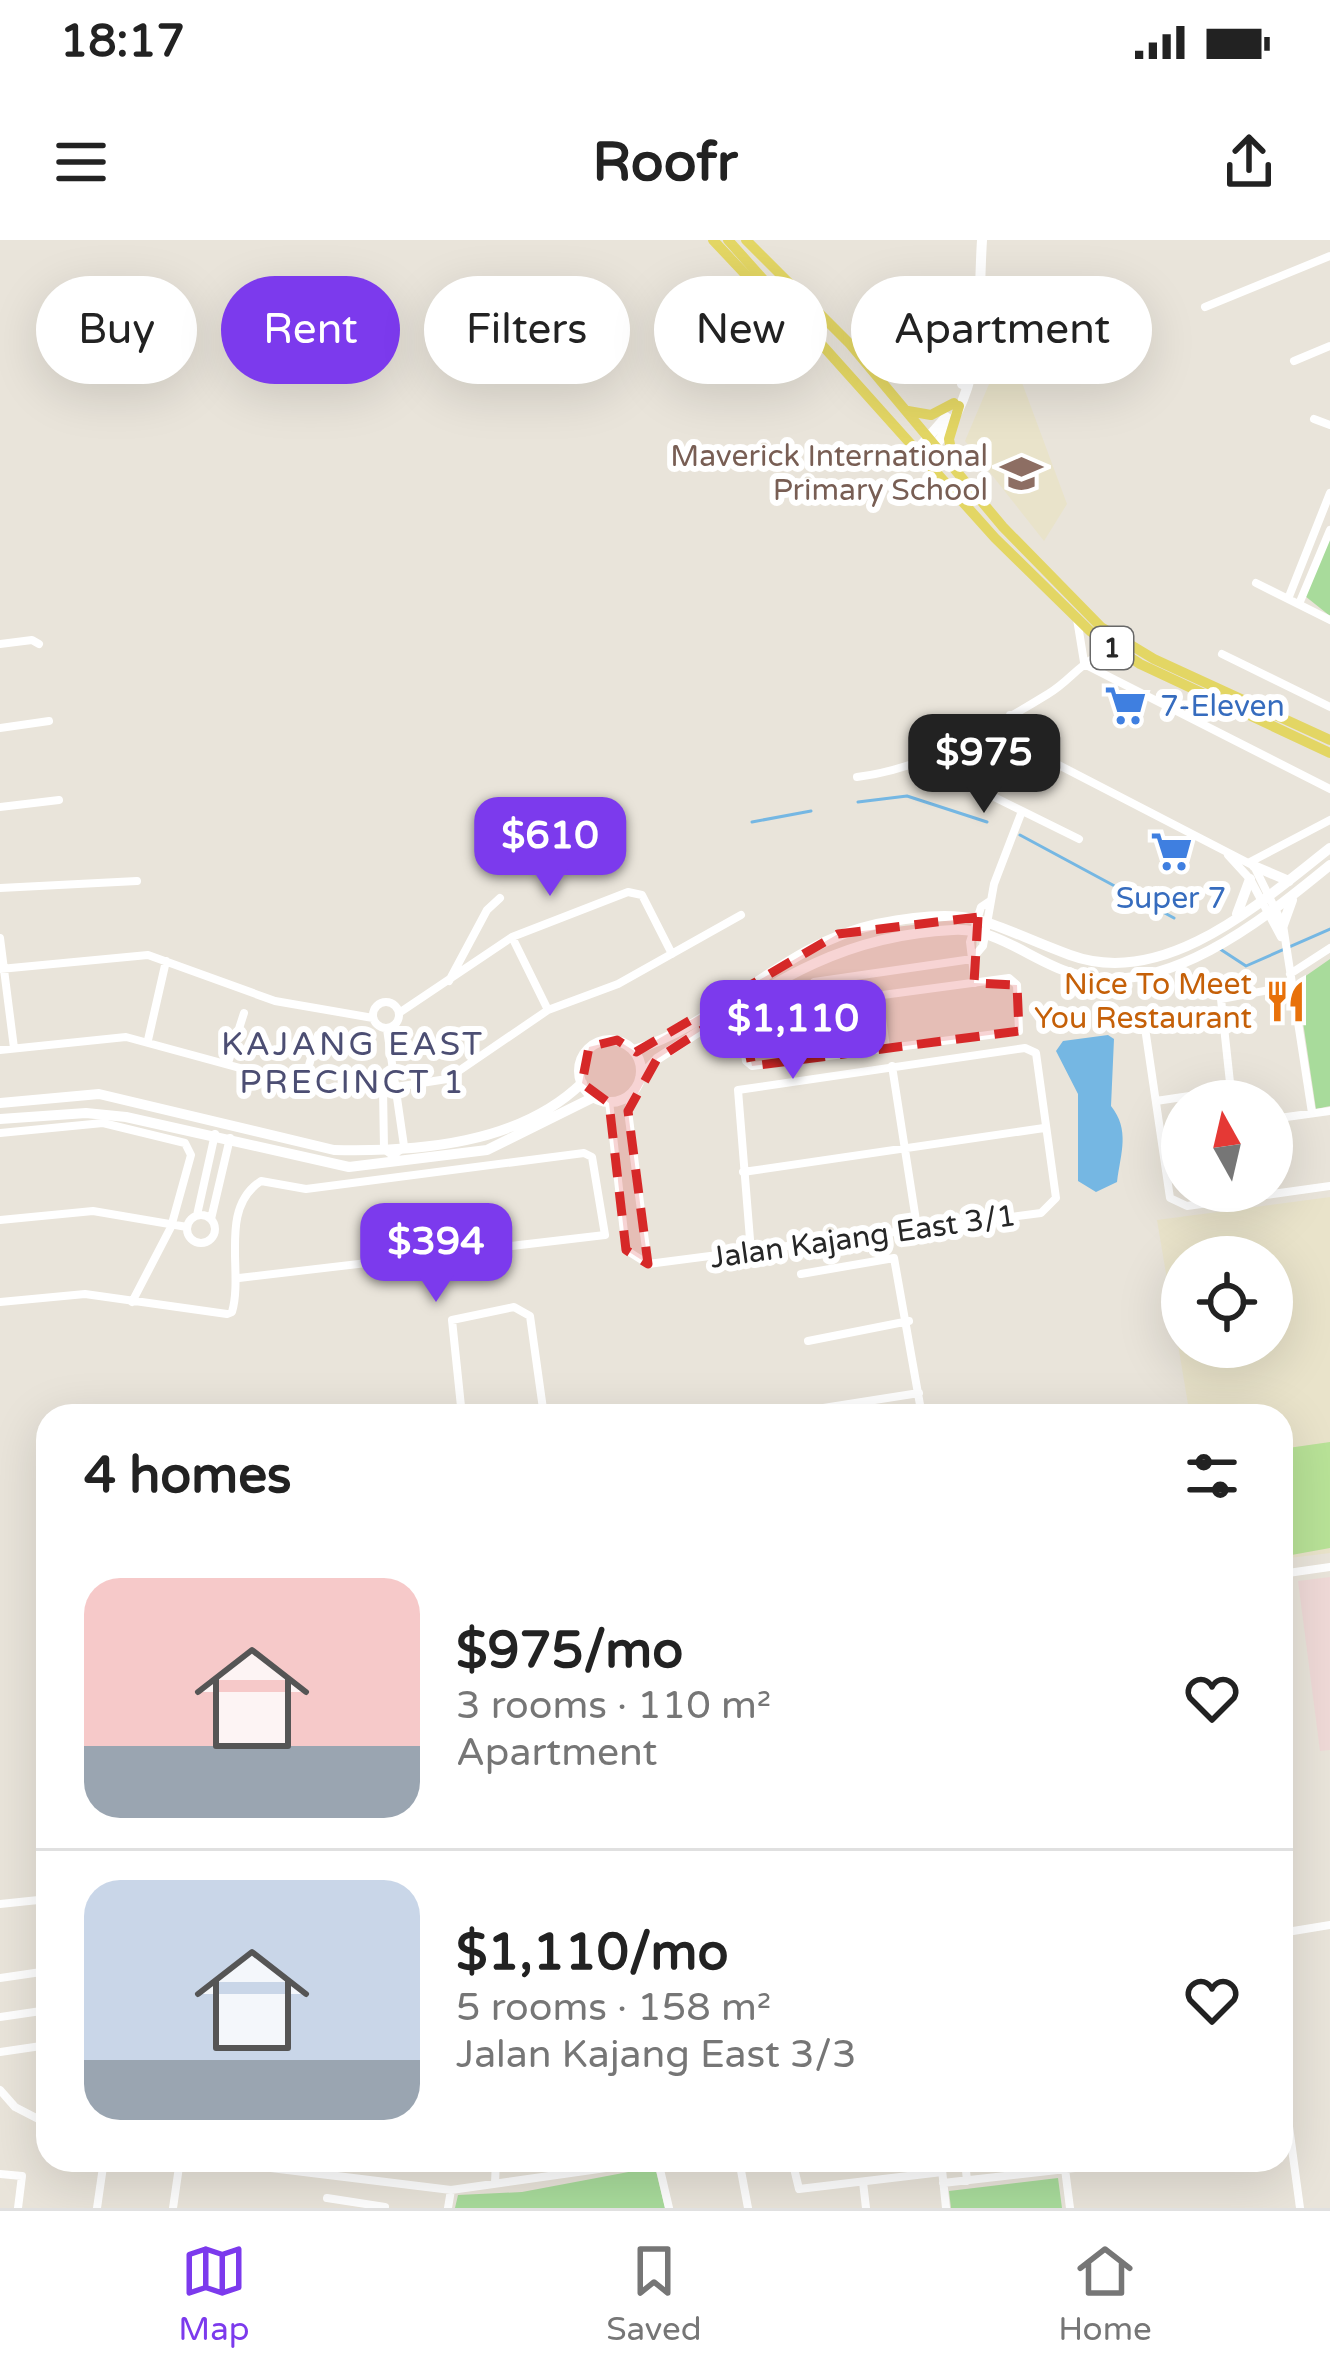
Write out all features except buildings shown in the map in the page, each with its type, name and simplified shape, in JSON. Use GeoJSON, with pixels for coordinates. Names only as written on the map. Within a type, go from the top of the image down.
{"type":"FeatureCollection","features":[{"type":"Feature","properties":{"kind":"main road","name":"1"},"geometry":{"type":"LineString","coordinates":[[713,240],[747,276]]}},
{"type":"Feature","properties":{"kind":"main road","name":"1"},"geometry":{"type":"LineString","coordinates":[[728,240],[762,276]]}},
{"type":"Feature","properties":{"kind":"main road","name":"1"},"geometry":{"type":"LineString","coordinates":[[746,240],[850,344],[932,444],[1101,627],[1154,659],[1330,740]]}},
{"type":"Feature","properties":{"kind":"main road","name":"1"},"geometry":{"type":"LineString","coordinates":[[827,347],[920,454],[1077,619],[1118,652],[1330,753]]}},
{"type":"Feature","properties":{"kind":"main road"},"geometry":{"type":"LineString","coordinates":[[905,410],[932,416],[957,405]]}},
{"type":"Feature","properties":{"kind":"main road"},"geometry":{"type":"LineString","coordinates":[[956,471],[950,439],[957,405]]}},
{"type":"Feature","properties":{"kind":"street"},"geometry":{"type":"LineString","coordinates":[[920,454],[957,405],[980,324],[982,240]]}},
{"type":"Feature","properties":{"kind":"street"},"geometry":{"type":"LineString","coordinates":[[1205,307],[1330,256]]}},
{"type":"Feature","properties":{"kind":"street"},"geometry":{"type":"LineString","coordinates":[[1294,361],[1330,346]]}},
{"type":"Feature","properties":{"kind":"street"},"geometry":{"type":"LineString","coordinates":[[1314,419],[1330,425]]}},
{"type":"Feature","properties":{"kind":"street"},"geometry":{"type":"LineString","coordinates":[[1288,599],[1330,493]]}},
{"type":"Feature","properties":{"kind":"street"},"geometry":{"type":"LineString","coordinates":[[1299,604],[1330,530]]}},
{"type":"Feature","properties":{"kind":"street"},"geometry":{"type":"LineString","coordinates":[[1256,583],[1330,620]]}},
{"type":"Feature","properties":{"kind":"street"},"geometry":{"type":"LineString","coordinates":[[1077,619],[1084,664]]}},
{"type":"Feature","properties":{"kind":"street"},"geometry":{"type":"LineString","coordinates":[[0,644],[36,642]]}},
{"type":"Feature","properties":{"kind":"street"},"geometry":{"type":"LineString","coordinates":[[857,777],[897,772],[1069,682],[1103,652],[1118,652]]}},
{"type":"Feature","properties":{"kind":"street"},"geometry":{"type":"LineString","coordinates":[[1222,654],[1330,707]]}},
{"type":"Feature","properties":{"kind":"street"},"geometry":{"type":"LineString","coordinates":[[1084,664],[1330,789]]}},
{"type":"Feature","properties":{"kind":"street"},"geometry":{"type":"LineString","coordinates":[[1010,715],[1010,741],[990,795],[1079,839]]}},
{"type":"Feature","properties":{"kind":"street"},"geometry":{"type":"LineString","coordinates":[[0,728],[49,721]]}},
{"type":"Feature","properties":{"kind":"street"},"geometry":{"type":"LineString","coordinates":[[987,728],[1221,848],[1251,869],[1288,881]]}},
{"type":"Feature","properties":{"kind":"street"},"geometry":{"type":"LineString","coordinates":[[0,807],[59,800]]}},
{"type":"Feature","properties":{"kind":"street"},"geometry":{"type":"LineString","coordinates":[[975,983],[972,959],[1022,811]]}},
{"type":"Feature","properties":{"kind":"street"},"geometry":{"type":"LineString","coordinates":[[1235,917],[1251,869],[1268,854],[1330,820]]}},
{"type":"Feature","properties":{"kind":"street"},"geometry":{"type":"LineString","coordinates":[[1221,848],[1251,869],[1283,936],[1312,1114]]}},
{"type":"Feature","properties":{"kind":"street"},"geometry":{"type":"LineString","coordinates":[[634,1050],[838,934],[987,911],[1072,956],[1114,964],[1160,957],[1266,898],[1330,848]]}},
{"type":"Feature","properties":{"kind":"street"},"geometry":{"type":"LineString","coordinates":[[1268,854],[1264,859],[1270,874]]}},
{"type":"Feature","properties":{"kind":"street"},"geometry":{"type":"LineString","coordinates":[[648,1264],[628,1111],[640,1078],[658,1059],[834,950],[955,929],[1003,941],[1070,973],[1127,979],[1151,975],[1273,910],[1330,865]]}},
{"type":"Feature","properties":{"kind":"street"},"geometry":{"type":"LineString","coordinates":[[0,889],[137,881]]}},
{"type":"Feature","properties":{"kind":"street"},"geometry":{"type":"LineString","coordinates":[[387,1029],[396,1024],[399,1012],[512,937],[635,892],[642,895],[672,954]]}},
{"type":"Feature","properties":{"kind":"street"},"geometry":{"type":"LineString","coordinates":[[1283,936],[1297,892]]}},
{"type":"Feature","properties":{"kind":"street"},"geometry":{"type":"LineString","coordinates":[[448,982],[487,910],[500,898]]}},
{"type":"Feature","properties":{"kind":"street"},"geometry":{"type":"LineString","coordinates":[[396,1087],[447,1078],[548,1010],[618,984],[741,915]]}},
{"type":"Feature","properties":{"kind":"street"},"geometry":{"type":"LineString","coordinates":[[512,937],[548,1010]]}},
{"type":"Feature","properties":{"kind":"street"},"geometry":{"type":"LineString","coordinates":[[0,938],[14,1048]]}},
{"type":"Feature","properties":{"kind":"street"},"geometry":{"type":"LineString","coordinates":[[1290,974],[1330,948]]}},
{"type":"Feature","properties":{"kind":"street"},"geometry":{"type":"LineString","coordinates":[[3,969],[148,955],[275,1001],[373,1018],[387,1029],[390,1076],[396,1087],[404,1146]]}},
{"type":"Feature","properties":{"kind":"street"},"geometry":{"type":"LineString","coordinates":[[812,1004],[814,982],[972,959]]}},
{"type":"Feature","properties":{"kind":"street"},"geometry":{"type":"LineString","coordinates":[[148,1040],[166,961]]}},
{"type":"Feature","properties":{"kind":"street"},"geometry":{"type":"LineString","coordinates":[[1014,981],[1022,1030],[752,1066],[746,1061],[741,1026],[747,1017],[764,1011],[975,983],[1014,981]]}},
{"type":"Feature","properties":{"kind":"street"},"geometry":{"type":"LineString","coordinates":[[1229,1080],[1221,998],[1291,986]]}},
{"type":"Feature","properties":{"kind":"street"},"geometry":{"type":"LineString","coordinates":[[879,996],[886,1048]]}},
{"type":"Feature","properties":{"kind":"street"},"geometry":{"type":"LineString","coordinates":[[373,1018],[381,1003],[392,1004],[399,1012]]}},
{"type":"Feature","properties":{"kind":"street"},"geometry":{"type":"LineString","coordinates":[[739,1006],[764,1011]]}},
{"type":"Feature","properties":{"kind":"street"},"geometry":{"type":"LineString","coordinates":[[228,1063],[244,1013]]}},
{"type":"Feature","properties":{"kind":"street"},"geometry":{"type":"LineString","coordinates":[[1144,1021],[1161,1136]]}},
{"type":"Feature","properties":{"kind":"street"},"geometry":{"type":"LineString","coordinates":[[0,1050],[148,1040],[302,1084],[317,1035]]}},
{"type":"Feature","properties":{"kind":"street"},"geometry":{"type":"LineString","coordinates":[[633,1094],[609,1101],[594,1097],[582,1083],[579,1064],[598,1042],[617,1040],[634,1050],[640,1078]]}},
{"type":"Feature","properties":{"kind":"street","name":"Jalan Kajang East 3/1"},"geometry":{"type":"LineString","coordinates":[[648,1264],[1049,1208],[1055,1190],[1036,1053],[1025,1048],[892,1066]]}},
{"type":"Feature","properties":{"kind":"street"},"geometry":{"type":"LineString","coordinates":[[751,1252],[735,1097],[745,1087],[892,1066],[916,1227]]}},
{"type":"Feature","properties":{"kind":"street"},"geometry":{"type":"LineString","coordinates":[[388,1153],[382,1090],[390,1076]]}},
{"type":"Feature","properties":{"kind":"street"},"geometry":{"type":"LineString","coordinates":[[378,1165],[388,1153],[404,1146],[501,1133],[563,1101],[582,1083]]}},
{"type":"Feature","properties":{"kind":"street"},"geometry":{"type":"LineString","coordinates":[[0,1103],[99,1094],[334,1150],[388,1153],[406,1162]]}},
{"type":"Feature","properties":{"kind":"street"},"geometry":{"type":"LineString","coordinates":[[0,1119],[86,1113],[229,1140],[319,1164],[378,1165],[488,1150],[594,1097]]}},
{"type":"Feature","properties":{"kind":"street"},"geometry":{"type":"LineString","coordinates":[[609,1101],[626,1250],[648,1264]]}},
{"type":"Feature","properties":{"kind":"street"},"geometry":{"type":"LineString","coordinates":[[1156,1101],[1161,1101]]}},
{"type":"Feature","properties":{"kind":"street"},"geometry":{"type":"LineString","coordinates":[[1293,1116],[1330,1111]]}},
{"type":"Feature","properties":{"kind":"street"},"geometry":{"type":"LineString","coordinates":[[0,1220],[93,1210],[187,1227],[197,1216],[218,1121]]}},
{"type":"Feature","properties":{"kind":"street"},"geometry":{"type":"LineString","coordinates":[[0,1133],[103,1123],[184,1143],[191,1155],[171,1227],[132,1302]]}},
{"type":"Feature","properties":{"kind":"street"},"geometry":{"type":"LineString","coordinates":[[215,1232],[211,1219],[233,1125]]}},
{"type":"Feature","properties":{"kind":"street"},"geometry":{"type":"LineString","coordinates":[[743,1172],[1045,1128]]}},
{"type":"Feature","properties":{"kind":"street"},"geometry":{"type":"LineString","coordinates":[[0,1302],[85,1294],[227,1314],[239,1278],[232,1236],[251,1187],[261,1181],[306,1190],[584,1153],[592,1157],[605,1235],[239,1278]]}},
{"type":"Feature","properties":{"kind":"street"},"geometry":{"type":"LineString","coordinates":[[1293,1189],[1330,1186]]}},
{"type":"Feature","properties":{"kind":"street"},"geometry":{"type":"LineString","coordinates":[[197,1216],[211,1219]]}},
{"type":"Feature","properties":{"kind":"street"},"geometry":{"type":"LineString","coordinates":[[187,1227],[198,1243],[215,1232],[232,1236]]}},
{"type":"Feature","properties":{"kind":"street"},"geometry":{"type":"LineString","coordinates":[[645,1238],[671,1262]]}},
{"type":"Feature","properties":{"kind":"street"},"geometry":{"type":"LineString","coordinates":[[801,1274],[894,1258],[920,1404]]}},
{"type":"Feature","properties":{"kind":"street"},"geometry":{"type":"LineString","coordinates":[[461,1404],[452,1320],[514,1307],[530,1316],[542,1404]]}},
{"type":"Feature","properties":{"kind":"street"},"geometry":{"type":"LineString","coordinates":[[808,1341],[909,1321]]}},
{"type":"Feature","properties":{"kind":"street"},"geometry":{"type":"LineString","coordinates":[[849,1404],[919,1393]]}},
{"type":"Feature","properties":{"kind":"street"},"geometry":{"type":"LineString","coordinates":[[1293,1573],[1330,1568]]}},
{"type":"Feature","properties":{"kind":"street"},"geometry":{"type":"LineString","coordinates":[[0,1904],[36,1900]]}},
{"type":"Feature","properties":{"kind":"street"},"geometry":{"type":"LineString","coordinates":[[1293,1931],[1330,1924]]}},
{"type":"Feature","properties":{"kind":"street"},"geometry":{"type":"LineString","coordinates":[[0,1978],[36,1973]]}},
{"type":"Feature","properties":{"kind":"street"},"geometry":{"type":"LineString","coordinates":[[0,2017],[36,2012]]}},
{"type":"Feature","properties":{"kind":"street"},"geometry":{"type":"LineString","coordinates":[[0,2052],[36,2047]]}},
{"type":"Feature","properties":{"kind":"street"},"geometry":{"type":"LineString","coordinates":[[0,2090],[15,2107],[36,2118]]}},
{"type":"Feature","properties":{"kind":"street"},"geometry":{"type":"LineString","coordinates":[[97,2208],[102,2172]]}},
{"type":"Feature","properties":{"kind":"street"},"geometry":{"type":"LineString","coordinates":[[173,2208],[178,2172]]}},
{"type":"Feature","properties":{"kind":"street"},"geometry":{"type":"LineString","coordinates":[[314,2172],[451,2190],[577,2172]]}},
{"type":"Feature","properties":{"kind":"street"},"geometry":{"type":"LineString","coordinates":[[495,2172],[495,2183]]}},
{"type":"Feature","properties":{"kind":"street"},"geometry":{"type":"LineString","coordinates":[[662,2172],[669,2208]]}},
{"type":"Feature","properties":{"kind":"street"},"geometry":{"type":"LineString","coordinates":[[741,2172],[748,2208]]}},
{"type":"Feature","properties":{"kind":"street"},"geometry":{"type":"LineString","coordinates":[[794,2172],[796,2186],[943,2178],[968,2181],[1040,2172]]}},
{"type":"Feature","properties":{"kind":"street"},"geometry":{"type":"LineString","coordinates":[[942,2172],[946,2208]]}},
{"type":"Feature","properties":{"kind":"street"},"geometry":{"type":"LineString","coordinates":[[967,2172],[968,2181]]}},
{"type":"Feature","properties":{"kind":"street"},"geometry":{"type":"LineString","coordinates":[[1065,2172],[1070,2208]]}},
{"type":"Feature","properties":{"kind":"street"},"geometry":{"type":"LineString","coordinates":[[1292,2172],[1300,2208]]}},
{"type":"Feature","properties":{"kind":"street"},"geometry":{"type":"LineString","coordinates":[[0,2174],[22,2176],[18,2208]]}},
{"type":"Feature","properties":{"kind":"street"},"geometry":{"type":"LineString","coordinates":[[863,2182],[866,2208]]}},
{"type":"Feature","properties":{"kind":"street"},"geometry":{"type":"LineString","coordinates":[[328,2198],[384,2208],[388,2185]]}},
{"type":"Feature","properties":{"kind":"street"},"geometry":{"type":"LineString","coordinates":[[448,2208],[451,2190]]}},
{"type":"Feature","properties":{"kind":"highlighted area"},"geometry":{"type":"Polygon","coordinates":[[[978,917],[974,983],[1017,985],[1019,1031],[752,1066],[739,1006],[657,1059],[628,1111],[648,1264],[626,1250],[609,1103],[582,1083],[589,1047],[617,1040],[636,1052],[838,934],[978,917]]]}},
{"type":"Feature","properties":{"kind":"shaded area","name":"Maverick International Primary School"},"geometry":{"type":"Polygon","coordinates":[[[989,384],[1022,384],[1067,504],[1044,541],[965,441],[989,384]]]}},
{"type":"Feature","properties":{"kind":"shaded area"},"geometry":{"type":"Polygon","coordinates":[[[1330,1197],[1330,1553],[1293,1558],[1293,1404],[1188,1404],[1182,1368],[1293,1368],[1293,1236],[1161,1236],[1161,1244],[1157,1220],[1217,1212],[1293,1212],[1293,1202],[1330,1197]]]}},
{"type":"Feature","properties":{"kind":"shaded area"},"geometry":{"type":"Polygon","coordinates":[[[1330,1577],[1330,1750],[1320,1751],[1298,1581],[1330,1577]]]}},
{"type":"Feature","properties":{"kind":"green space"},"geometry":{"type":"Polygon","coordinates":[[[1330,537],[1330,616],[1305,596],[1330,537]]]}},
{"type":"Feature","properties":{"kind":"green space"},"geometry":{"type":"Polygon","coordinates":[[[1330,959],[1330,1106],[1316,1109],[1297,982],[1330,959]]]}},
{"type":"Feature","properties":{"kind":"green space"},"geometry":{"type":"Polygon","coordinates":[[[1330,1442],[1330,1548],[1293,1555],[1293,1447],[1330,1442]]]}},
{"type":"Feature","properties":{"kind":"green space"},"geometry":{"type":"Polygon","coordinates":[[[628,2172],[656,2172],[665,2208],[455,2208],[458,2195],[522,2192],[628,2172]]]}},
{"type":"Feature","properties":{"kind":"green space"},"geometry":{"type":"Polygon","coordinates":[[[1058,2178],[1062,2208],[951,2208],[949,2191],[1058,2178]]]}},
{"type":"Feature","properties":{"kind":"water"},"geometry":{"type":"Polygon","coordinates":[[[1108,1035],[1114,1039],[1111,1106],[1121,1124],[1123,1142],[1117,1182],[1096,1192],[1078,1181],[1078,1094],[1056,1051],[1063,1041],[1108,1035]]]}},
{"type":"Feature","properties":{"kind":"waterway"},"geometry":{"type":"LineString","coordinates":[[858,802],[907,796],[987,822]]}},
{"type":"Feature","properties":{"kind":"waterway"},"geometry":{"type":"LineString","coordinates":[[752,822],[811,811]]}},
{"type":"Feature","properties":{"kind":"waterway"},"geometry":{"type":"LineString","coordinates":[[1020,835],[1174,918]]}},
{"type":"Feature","properties":{"kind":"waterway"},"geometry":{"type":"LineString","coordinates":[[1220,949],[1246,966],[1330,929]]}},
{"type":"Feature","properties":{"kind":"place","name":"Maverick International Primary School"},"geometry":{"type":"Point","coordinates":[1022,473]}},
{"type":"Feature","properties":{"kind":"place","name":"7-Eleven"},"geometry":{"type":"Point","coordinates":[1126,706]}},
{"type":"Feature","properties":{"kind":"place","name":"Super 7"},"geometry":{"type":"Point","coordinates":[1171,852]}},
{"type":"Feature","properties":{"kind":"place","name":"Nice To Meet You Restaurant"},"geometry":{"type":"Point","coordinates":[1286,1001]}},
{"type":"Feature","properties":{"kind":"district","name":"KAJANG EAST PRECINCT 1"},"geometry":{"type":"Point","coordinates":[353,1063]}}]}
